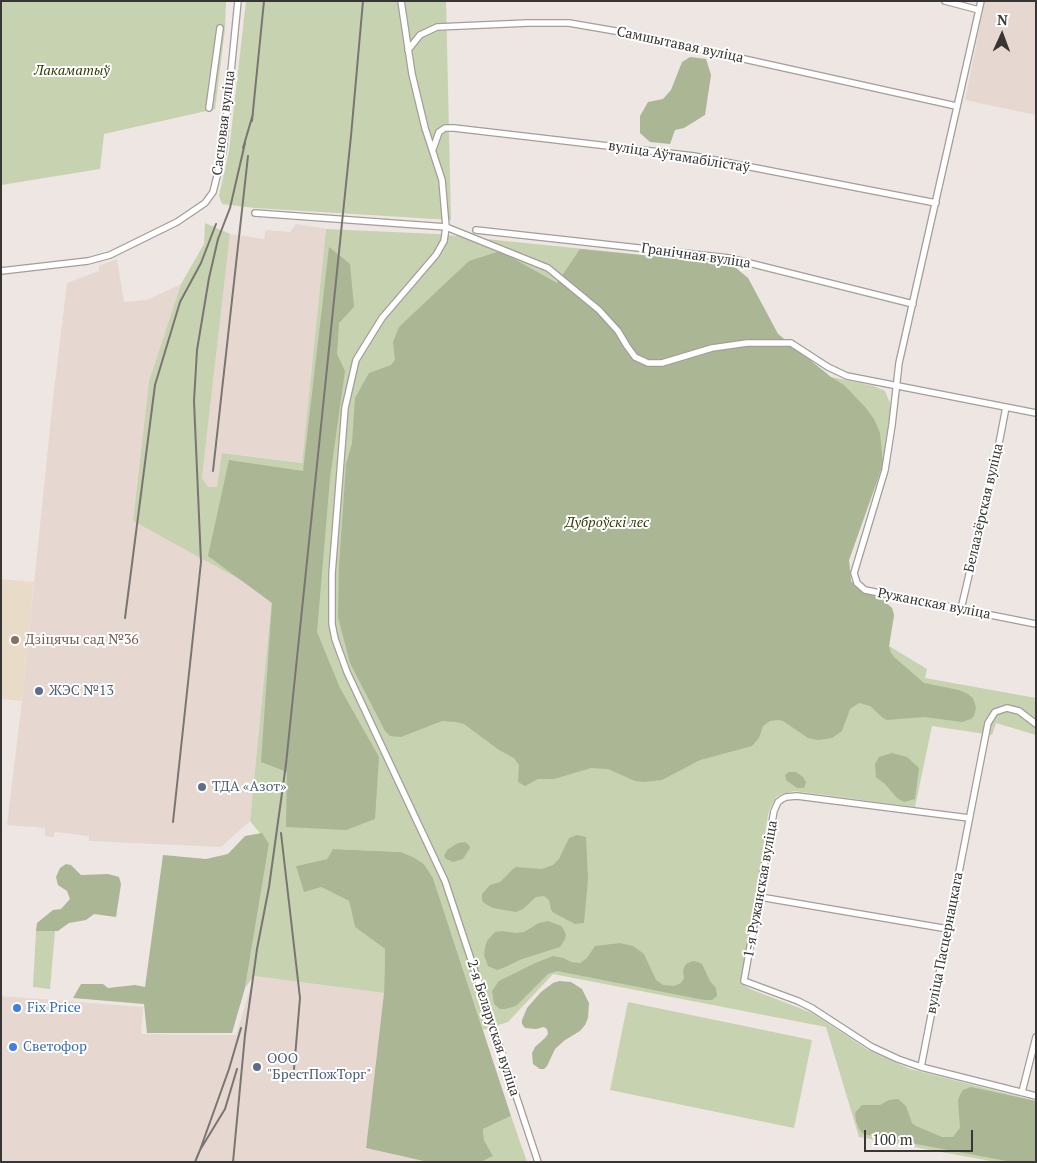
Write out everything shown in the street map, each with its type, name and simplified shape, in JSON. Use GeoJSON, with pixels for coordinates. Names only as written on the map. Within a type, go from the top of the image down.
{"type":"FeatureCollection","features":[{"type":"Feature","properties":{"kind":"street","name":"Сасновая вуліца"},"geometry":{"type":"LineString","coordinates":[[1,271],[88,261],[110,255],[177,222],[205,203],[213,192],[223,152],[238,1]]}},
{"type":"Feature","properties":{"kind":"street"},"geometry":{"type":"LineString","coordinates":[[945,1],[979,10]]}},
{"type":"Feature","properties":{"kind":"street"},"geometry":{"type":"LineString","coordinates":[[895,386],[956,106],[981,1]]}},
{"type":"Feature","properties":{"kind":"street"},"geometry":{"type":"LineString","coordinates":[[402,2],[412,74],[442,180],[446,227]]}},
{"type":"Feature","properties":{"kind":"street","name":"Самшытавая вуліца"},"geometry":{"type":"LineString","coordinates":[[408,50],[420,35],[437,27],[528,23],[569,24],[627,33],[956,106]]}},
{"type":"Feature","properties":{"kind":"street"},"geometry":{"type":"LineString","coordinates":[[208,108],[220,28]]}},
{"type":"Feature","properties":{"kind":"street","name":"вуліца Аўтамабілістаў"},"geometry":{"type":"LineString","coordinates":[[433,150],[439,132],[446,128],[454,128],[694,156],[936,203]]}},
{"type":"Feature","properties":{"kind":"street"},"geometry":{"type":"LineString","coordinates":[[255,213],[446,227],[548,268],[599,310],[618,331],[635,357],[648,363],[662,362],[712,348],[747,343],[791,343],[828,367],[847,376],[1036,413]]}},
{"type":"Feature","properties":{"kind":"street","name":"2-я Беларуская вуліца"},"geometry":{"type":"LineString","coordinates":[[446,227],[444,241],[436,255],[382,318],[356,360],[345,408],[332,574],[332,624],[335,639],[347,672],[450,894],[538,1162]]}},
{"type":"Feature","properties":{"kind":"street","name":"Гранічная вуліца"},"geometry":{"type":"LineString","coordinates":[[476,230],[730,258],[913,304]]}},
{"type":"Feature","properties":{"kind":"street","name":"Ружанская вуліца"},"geometry":{"type":"LineString","coordinates":[[895,386],[892,425],[885,470],[855,568],[855,578],[860,587],[865,590],[1036,624]]}},
{"type":"Feature","properties":{"kind":"street","name":"Белаазёрская вуліца"},"geometry":{"type":"LineString","coordinates":[[961,610],[996,464],[1006,407]]}},
{"type":"Feature","properties":{"kind":"street","name":"вуліца Пасцернацкага"},"geometry":{"type":"LineString","coordinates":[[921,1067],[986,730],[991,716],[1000,709],[1013,708],[1025,714],[1036,724]]}},
{"type":"Feature","properties":{"kind":"street","name":"1-я Ружанская вуліца"},"geometry":{"type":"LineString","coordinates":[[921,1067],[872,1047],[798,1001],[744,981],[774,812],[778,802],[782,799],[797,796],[969,818]]}},
{"type":"Feature","properties":{"kind":"street"},"geometry":{"type":"LineString","coordinates":[[760,897],[948,929]]}},
{"type":"Feature","properties":{"kind":"street"},"geometry":{"type":"LineString","coordinates":[[1022,1092],[1036,1037]]}},
{"type":"Feature","properties":{"kind":"street"},"geometry":{"type":"LineString","coordinates":[[921,1067],[1036,1096]]}},
{"type":"Feature","properties":{"kind":"shaded area"},"geometry":{"type":"Polygon","coordinates":[[[985,1],[1036,1],[1036,115],[965,100],[985,1]]]}},
{"type":"Feature","properties":{"kind":"shaded area"},"geometry":{"type":"Polygon","coordinates":[[[296,224],[326,229],[302,463],[223,453],[217,488],[208,487],[202,478],[230,234],[264,239],[266,230],[290,232],[296,224]]]}},
{"type":"Feature","properties":{"kind":"shaded area"},"geometry":{"type":"Polygon","coordinates":[[[117,259],[124,302],[147,300],[181,284],[149,381],[133,521],[272,596],[250,821],[221,847],[89,841],[89,836],[55,832],[54,837],[45,836],[45,828],[7,825],[67,283],[99,271],[99,266],[117,259]]]}},
{"type":"Feature","properties":{"kind":"shaded area","name":"Дзіцячы сад №36"},"geometry":{"type":"Polygon","coordinates":[[[1,579],[34,582],[22,701],[1,699],[1,579]]]}},
{"type":"Feature","properties":{"kind":"shaded area"},"geometry":{"type":"Polygon","coordinates":[[[254,976],[384,993],[366,1148],[428,1162],[1,1162],[1,996],[143,1007],[141,1034],[236,1035],[254,976]]]}},
{"type":"Feature","properties":{"kind":"green space","name":"Лакаматыў"},"geometry":{"type":"Polygon","coordinates":[[[1,1],[226,1],[225,29],[215,109],[104,134],[100,169],[1,185],[1,1]]]}},
{"type":"Feature","properties":{"kind":"green space"},"geometry":{"type":"Polygon","coordinates":[[[246,1],[446,1],[451,220],[255,208],[222,204],[219,196],[229,151],[246,1]]]}},
{"type":"Feature","properties":{"kind":"green space"},"geometry":{"type":"Polygon","coordinates":[[[690,57],[706,59],[711,75],[705,115],[684,128],[675,130],[670,144],[650,142],[640,133],[640,116],[648,102],[663,99],[671,90],[682,62],[690,57]]]}},
{"type":"Feature","properties":{"kind":"green space"},"geometry":{"type":"Polygon","coordinates":[[[205,223],[230,234],[202,478],[208,487],[217,487],[222,453],[302,463],[326,229],[437,234],[731,264],[748,278],[778,334],[831,377],[874,386],[885,391],[890,403],[886,448],[877,482],[849,560],[851,581],[858,589],[882,599],[892,608],[894,615],[889,646],[927,669],[925,678],[1036,698],[1036,735],[996,723],[992,735],[932,726],[915,807],[794,791],[776,797],[768,815],[742,984],[750,989],[812,1013],[868,1050],[910,1069],[1036,1101],[1036,1162],[996,1162],[859,1137],[826,1027],[553,974],[508,1022],[483,1030],[433,878],[424,864],[401,852],[333,849],[327,859],[296,866],[321,887],[349,901],[355,927],[385,949],[384,993],[254,976],[245,988],[269,844],[250,821],[272,597],[133,521],[149,381],[181,284],[204,244],[205,223]]]}},
{"type":"Feature","properties":{"kind":"green space"},"geometry":{"type":"Polygon","coordinates":[[[329,247],[350,264],[354,307],[339,323],[337,354],[345,371],[330,478],[317,632],[340,688],[379,757],[375,819],[346,830],[286,827],[287,772],[261,762],[272,603],[208,556],[229,460],[303,471],[329,247]]]}},
{"type":"Feature","properties":{"kind":"green space","name":"Дуброўскі лес"},"geometry":{"type":"Polygon","coordinates":[[[580,249],[731,264],[748,278],[778,334],[831,377],[844,385],[865,407],[874,419],[880,433],[883,464],[849,560],[851,581],[858,589],[882,599],[892,608],[894,615],[889,646],[894,657],[924,683],[959,690],[973,698],[976,708],[971,719],[962,722],[924,717],[887,720],[870,706],[859,703],[850,709],[842,731],[832,738],[818,740],[808,738],[783,721],[770,721],[763,726],[759,738],[752,746],[700,760],[662,780],[635,781],[608,769],[591,768],[554,779],[538,779],[525,786],[518,782],[519,765],[514,758],[499,750],[464,724],[442,721],[401,737],[390,736],[385,731],[350,663],[338,617],[339,566],[346,464],[352,443],[355,398],[369,373],[391,365],[395,360],[393,342],[399,327],[469,261],[500,251],[557,283],[580,249]]]}},
{"type":"Feature","properties":{"kind":"green space"},"geometry":{"type":"Polygon","coordinates":[[[892,753],[907,757],[919,768],[915,799],[904,802],[897,798],[876,777],[875,764],[879,757],[892,753]]]}},
{"type":"Feature","properties":{"kind":"green space"},"geometry":{"type":"Polygon","coordinates":[[[789,772],[796,772],[803,777],[806,782],[804,788],[797,788],[786,780],[785,775],[789,772]]]}},
{"type":"Feature","properties":{"kind":"green space"},"geometry":{"type":"Polygon","coordinates":[[[262,833],[269,844],[245,988],[232,1033],[147,1033],[144,1004],[73,998],[81,984],[103,984],[108,988],[135,985],[145,987],[163,855],[206,859],[228,854],[245,836],[262,833]]]}},
{"type":"Feature","properties":{"kind":"green space"},"geometry":{"type":"Polygon","coordinates":[[[577,835],[586,837],[588,879],[584,923],[575,924],[554,913],[551,910],[549,900],[544,896],[536,897],[523,909],[516,912],[493,908],[484,903],[482,894],[490,885],[500,882],[516,867],[542,869],[553,865],[559,859],[569,838],[577,835]]]}},
{"type":"Feature","properties":{"kind":"green space"},"geometry":{"type":"Polygon","coordinates":[[[465,842],[470,848],[463,859],[453,862],[446,859],[444,856],[447,850],[458,843],[465,842]]]}},
{"type":"Feature","properties":{"kind":"green space"},"geometry":{"type":"Polygon","coordinates":[[[333,849],[401,852],[424,864],[433,878],[511,1116],[483,1129],[484,1140],[493,1156],[481,1162],[428,1162],[366,1148],[384,993],[385,949],[355,927],[349,901],[321,887],[304,892],[296,866],[327,859],[333,849]]]}},
{"type":"Feature","properties":{"kind":"green space"},"geometry":{"type":"Polygon","coordinates":[[[66,864],[71,865],[81,875],[108,874],[119,877],[121,884],[116,917],[94,914],[86,920],[69,923],[58,931],[36,931],[37,923],[53,910],[61,909],[70,899],[67,891],[58,885],[56,877],[60,868],[66,864]]]}},
{"type":"Feature","properties":{"kind":"green space"},"geometry":{"type":"Polygon","coordinates":[[[548,921],[561,926],[564,930],[566,935],[560,947],[522,959],[497,970],[488,966],[484,955],[485,948],[487,941],[495,932],[524,932],[539,923],[548,921]]]}},
{"type":"Feature","properties":{"kind":"green space"},"geometry":{"type":"Polygon","coordinates":[[[36,931],[55,931],[50,989],[33,987],[36,931]]]}},
{"type":"Feature","properties":{"kind":"green space"},"geometry":{"type":"Polygon","coordinates":[[[620,943],[633,946],[644,954],[656,980],[663,985],[674,986],[681,983],[684,978],[683,970],[686,964],[693,961],[702,964],[710,981],[716,988],[717,996],[712,1000],[704,1000],[557,971],[548,974],[516,1006],[500,1009],[494,1004],[492,991],[499,981],[535,963],[553,956],[580,963],[587,958],[595,946],[620,943]]]}},
{"type":"Feature","properties":{"kind":"green space"},"geometry":{"type":"Polygon","coordinates":[[[559,981],[571,982],[582,989],[589,1003],[588,1018],[580,1031],[555,1049],[547,1066],[544,1069],[540,1069],[533,1064],[532,1053],[535,1047],[548,1034],[547,1029],[544,1027],[536,1029],[525,1028],[522,1020],[527,1008],[541,992],[559,981]]]}},
{"type":"Feature","properties":{"kind":"green space"},"geometry":{"type":"Polygon","coordinates":[[[628,1002],[812,1040],[794,1128],[610,1090],[628,1002]]]}},
{"type":"Feature","properties":{"kind":"green space"},"geometry":{"type":"Polygon","coordinates":[[[971,1087],[1036,1101],[1036,1162],[1012,1162],[868,1135],[862,1133],[856,1121],[855,1113],[862,1105],[880,1105],[889,1100],[898,1099],[906,1106],[912,1123],[916,1126],[942,1137],[953,1137],[960,1128],[958,1100],[963,1090],[971,1087]]]}},
{"type":"Feature","properties":{"kind":"green space"},"geometry":{"type":"Polygon","coordinates":[[[511,1116],[527,1162],[481,1162],[493,1156],[484,1140],[483,1129],[511,1116]]]}},
{"type":"Feature","properties":{"kind":"railway"},"geometry":{"type":"LineString","coordinates":[[252,121],[264,1]]}},
{"type":"Feature","properties":{"kind":"railway"},"geometry":{"type":"LineString","coordinates":[[233,1162],[245,1035],[257,949],[269,887],[286,764],[351,136],[363,1]]}},
{"type":"Feature","properties":{"kind":"railway"},"geometry":{"type":"LineString","coordinates":[[243,148],[253,114]]}},
{"type":"Feature","properties":{"kind":"railway"},"geometry":{"type":"LineString","coordinates":[[173,822],[201,562],[194,401],[197,350],[209,278],[218,239],[230,208],[245,143]]}},
{"type":"Feature","properties":{"kind":"railway"},"geometry":{"type":"LineString","coordinates":[[213,471],[248,156]]}},
{"type":"Feature","properties":{"kind":"railway"},"geometry":{"type":"LineString","coordinates":[[125,618],[155,385],[180,302],[201,263],[216,224]]}},
{"type":"Feature","properties":{"kind":"railway"},"geometry":{"type":"LineString","coordinates":[[281,833],[300,998],[294,1069]]}},
{"type":"Feature","properties":{"kind":"railway"},"geometry":{"type":"LineString","coordinates":[[200,1150],[229,1069],[241,1028]]}},
{"type":"Feature","properties":{"kind":"railway"},"geometry":{"type":"LineString","coordinates":[[195,1162],[200,1150],[225,1109],[237,1069]]}},
{"type":"Feature","properties":{"kind":"place","name":"Дзіцячы сад №36"},"geometry":{"type":"Point","coordinates":[15,640]}},
{"type":"Feature","properties":{"kind":"place","name":"ЖЭС №13"},"geometry":{"type":"Point","coordinates":[39,691]}},
{"type":"Feature","properties":{"kind":"place","name":"ТДА «Азот»"},"geometry":{"type":"Point","coordinates":[202,787]}},
{"type":"Feature","properties":{"kind":"place","name":"Fix Price"},"geometry":{"type":"Point","coordinates":[17,1008]}},
{"type":"Feature","properties":{"kind":"place","name":"Светофор"},"geometry":{"type":"Point","coordinates":[13,1047]}},
{"type":"Feature","properties":{"kind":"place","name":"ООО \"БрестПожТорг\""},"geometry":{"type":"Point","coordinates":[257,1067]}}]}
